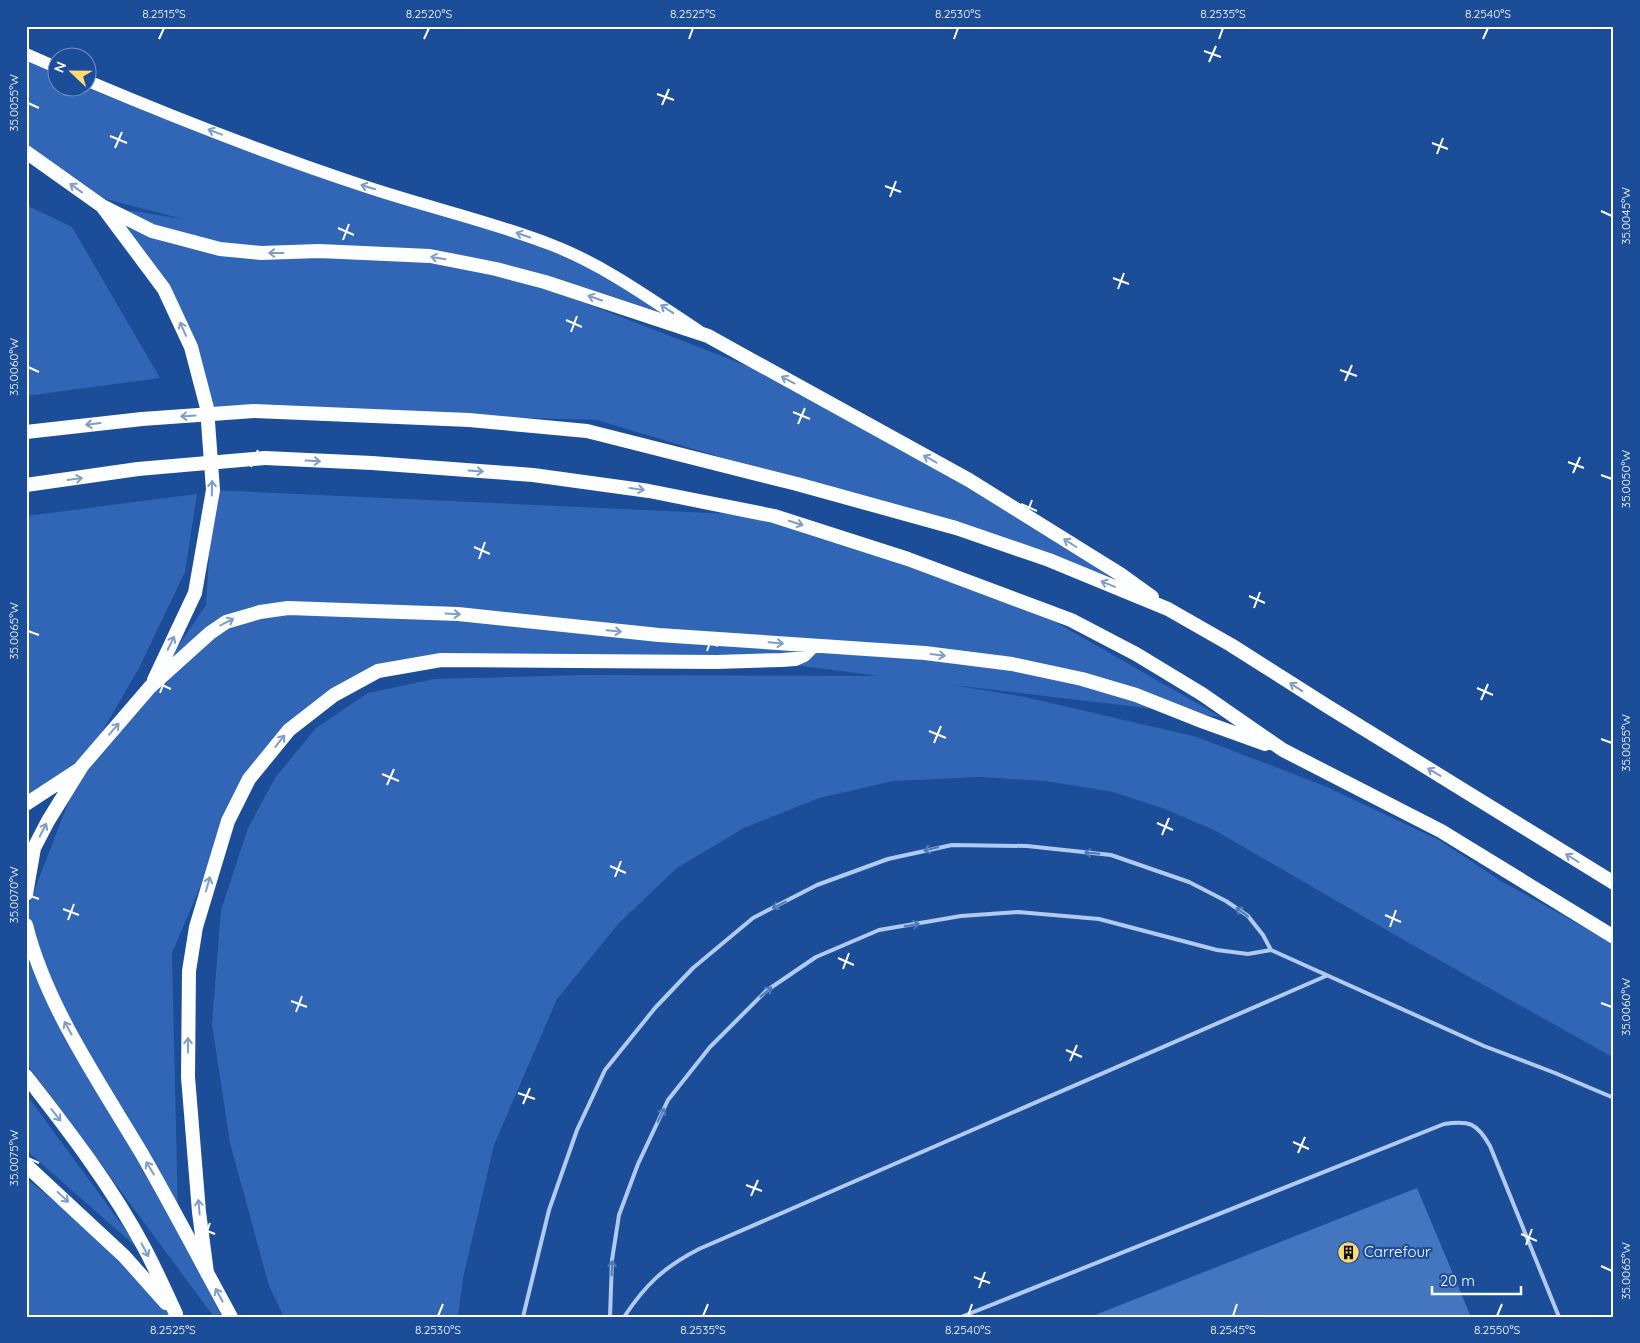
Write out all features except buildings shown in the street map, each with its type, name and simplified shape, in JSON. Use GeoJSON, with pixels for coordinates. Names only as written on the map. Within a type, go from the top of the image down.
{"type":"FeatureCollection","features":[{"type":"Feature","properties":{"kind":"highway"},"geometry":{"type":"LineString","coordinates":[[26,152],[102,206],[152,231],[220,249],[261,253],[332,251],[430,256],[496,269],[545,282],[708,336],[969,480],[1120,574],[1168,609]]}},
{"type":"Feature","properties":{"kind":"highway"},"geometry":{"type":"LineString","coordinates":[[102,206],[164,289],[190,347],[207,408],[213,490],[195,593],[150,687]]}},
{"type":"Feature","properties":{"kind":"highway"},"geometry":{"type":"LineString","coordinates":[[26,432],[142,419],[254,411],[469,420],[586,431],[797,484],[956,528],[1049,560],[1168,609],[1231,644],[1327,706],[1614,884]]}},
{"type":"Feature","properties":{"kind":"highway"},"geometry":{"type":"LineString","coordinates":[[26,486],[138,469],[265,458],[372,463],[533,475],[649,491],[774,516],[908,559],[1071,620],[1136,654],[1202,694],[1283,750],[1441,832],[1614,937]]}},
{"type":"Feature","properties":{"kind":"highway"},"geometry":{"type":"LineString","coordinates":[[26,894],[34,848],[48,821],[82,766],[150,687],[210,633],[226,622],[260,612],[288,608],[458,614],[660,635],[944,656],[1012,664],[1082,679],[1136,694],[1204,722],[1283,750]]}},
{"type":"Feature","properties":{"kind":"highway"},"geometry":{"type":"LineString","coordinates":[[207,1273],[199,1212],[188,1077],[189,971],[196,927],[228,821],[249,779],[289,730],[334,695],[378,671],[408,664],[441,660],[716,662],[782,660],[795,659],[804,655],[813,646]]}},
{"type":"Feature","properties":{"kind":"highway"},"geometry":{"type":"LineString","coordinates":[[26,804],[82,766]]}},
{"type":"Feature","properties":{"kind":"highway"},"geometry":{"type":"LineString","coordinates":[[26,925],[32,948],[63,1019],[178,1216],[231,1317]]}},
{"type":"Feature","properties":{"kind":"highway"},"geometry":{"type":"LineString","coordinates":[[26,1076],[72,1134],[109,1189],[145,1249],[177,1315]]}},
{"type":"Feature","properties":{"kind":"highway"},"geometry":{"type":"LineString","coordinates":[[26,1164],[124,1256],[177,1315]]}},
{"type":"Feature","properties":{"kind":"main road"},"geometry":{"type":"LineString","coordinates":[[26,54],[48,64]]}},
{"type":"Feature","properties":{"kind":"main road"},"geometry":{"type":"LineString","coordinates":[[98,85],[198,126],[364,186],[464,215],[553,245],[590,263],[708,336]]}},
{"type":"Feature","properties":{"kind":"lane"},"geometry":{"type":"LineString","coordinates":[[523,1317],[549,1210],[577,1130],[606,1070],[656,1008],[693,968],[753,918],[817,885],[888,859],[952,845],[1027,846],[1110,854],[1189,882],[1226,901],[1248,916],[1263,935],[1271,950]]}},
{"type":"Feature","properties":{"kind":"lane"},"geometry":{"type":"LineString","coordinates":[[610,1317],[612,1260],[619,1216],[638,1164],[668,1100],[710,1047],[766,991],[816,957],[879,930],[961,916],[1018,912],[1099,919],[1217,950],[1248,954],[1271,950],[1484,1046],[1555,1072],[1614,1098]]}},
{"type":"Feature","properties":{"kind":"lane"},"geometry":{"type":"LineString","coordinates":[[624,1317],[652,1279],[678,1259],[699,1248],[1326,976]]}},
{"type":"Feature","properties":{"kind":"lane"},"geometry":{"type":"LineString","coordinates":[[961,1317],[1444,1124],[1460,1121],[1472,1124],[1481,1131],[1490,1146],[1559,1317]]}},
{"type":"Feature","properties":{"kind":"shaded area"},"geometry":{"type":"Polygon","coordinates":[[[26,51],[48,62],[48,98],[98,98],[98,92],[159,117],[553,245],[708,336],[502,271],[802,387],[1149,595],[956,528],[597,420],[207,408],[164,289],[102,206],[183,219],[105,199],[26,145],[26,51]]]}},
{"type":"Feature","properties":{"kind":"shaded area"},"geometry":{"type":"Polygon","coordinates":[[[26,205],[72,227],[160,378],[26,396],[26,205]]]}},
{"type":"Feature","properties":{"kind":"shaded area"},"geometry":{"type":"Polygon","coordinates":[[[213,490],[774,516],[1019,601],[1221,717],[952,685],[1025,697],[1197,737],[1327,787],[1439,840],[1501,881],[1614,944],[1614,1058],[1409,943],[1216,831],[1165,809],[1113,792],[1046,781],[979,777],[893,781],[819,798],[744,828],[677,868],[619,923],[557,999],[494,1145],[463,1278],[458,1317],[284,1317],[269,1286],[230,1143],[212,1024],[221,910],[248,828],[275,778],[316,728],[368,693],[434,679],[580,675],[879,676],[754,660],[443,662],[378,671],[289,729],[228,821],[172,953],[178,1216],[99,1077],[222,1317],[214,1317],[26,1063],[26,912],[82,767],[26,804],[26,516],[197,494],[185,572],[139,668],[84,763],[150,687],[206,605],[213,490]]]}},
{"type":"Feature","properties":{"kind":"shaded area"},"geometry":{"type":"Polygon","coordinates":[[[26,1094],[142,1252],[26,1150],[26,1094]]]}},
{"type":"Feature","properties":{"kind":"shaded area"},"geometry":{"type":"Polygon","coordinates":[[[26,1178],[138,1270],[182,1317],[26,1317],[26,1178]]]}},
{"type":"Feature","properties":{"kind":"place","name":"Carrefour"},"geometry":{"type":"Point","coordinates":[1348,1252]}}]}
